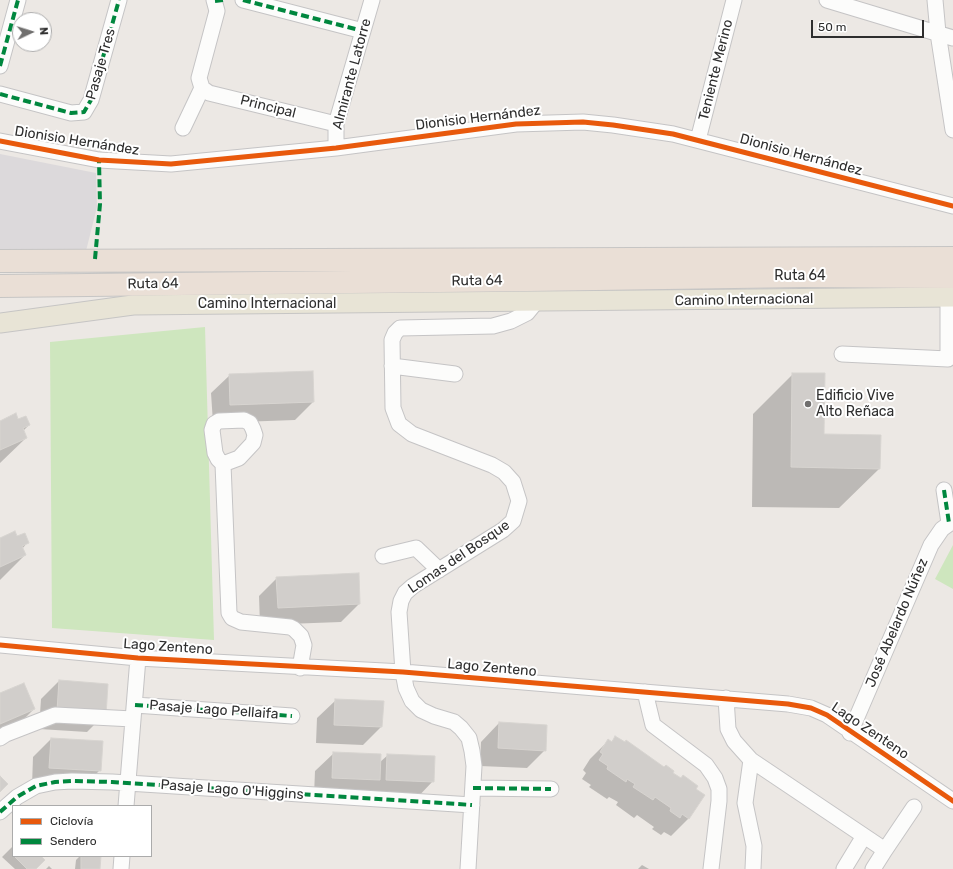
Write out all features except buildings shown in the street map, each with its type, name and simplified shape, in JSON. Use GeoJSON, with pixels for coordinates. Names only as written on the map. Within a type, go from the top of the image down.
{"type":"FeatureCollection","features":[{"type":"Feature","properties":{"kind":"highway","name":"Ruta 64"},"geometry":{"type":"LineString","coordinates":[[0,261],[953,258]]}},
{"type":"Feature","properties":{"kind":"highway","name":"Ruta 64"},"geometry":{"type":"LineString","coordinates":[[0,286],[803,276],[951,291]]}},
{"type":"Feature","properties":{"kind":"main road","name":"Camino Internacional"},"geometry":{"type":"LineString","coordinates":[[0,323],[133,306],[536,302],[951,291]]}},
{"type":"Feature","properties":{"kind":"street"},"geometry":{"type":"LineString","coordinates":[[0,66],[18,0]]}},
{"type":"Feature","properties":{"kind":"street","name":"Pasaje Tres"},"geometry":{"type":"LineString","coordinates":[[0,94],[71,114],[84,112],[91,100],[119,0]]}},
{"type":"Feature","properties":{"kind":"street"},"geometry":{"type":"LineString","coordinates":[[183,128],[202,88],[199,78],[217,11],[218,0]]}},
{"type":"Feature","properties":{"kind":"street"},"geometry":{"type":"LineString","coordinates":[[243,0],[363,31]]}},
{"type":"Feature","properties":{"kind":"street","name":"Almirante Latorre"},"geometry":{"type":"LineString","coordinates":[[336,148],[336,124],[372,0]]}},
{"type":"Feature","properties":{"kind":"street","name":"Teniente Merino"},"geometry":{"type":"LineString","coordinates":[[698,140],[734,0]]}},
{"type":"Feature","properties":{"kind":"street"},"geometry":{"type":"LineString","coordinates":[[827,0],[953,38]]}},
{"type":"Feature","properties":{"kind":"street"},"geometry":{"type":"LineString","coordinates":[[935,0],[938,33],[953,130]]}},
{"type":"Feature","properties":{"kind":"street","name":"Principal"},"geometry":{"type":"LineString","coordinates":[[202,88],[210,93],[336,124]]}},
{"type":"Feature","properties":{"kind":"street","name":"Dionisio Hernández"},"geometry":{"type":"LineString","coordinates":[[0,141],[99,160],[148,164],[195,163],[336,148],[516,124],[549,122],[613,125],[643,129],[698,140],[953,206]]}},
{"type":"Feature","properties":{"kind":"street"},"geometry":{"type":"LineString","coordinates":[[842,354],[948,359],[951,291]]}},
{"type":"Feature","properties":{"kind":"street","name":"Lomas del Bosque"},"geometry":{"type":"LineString","coordinates":[[468,869],[474,788],[474,766],[469,738],[454,722],[421,710],[412,701],[406,688],[403,672],[399,612],[405,593],[413,586],[503,530],[513,521],[519,501],[513,482],[504,472],[492,465],[412,434],[399,424],[393,408],[392,340],[395,333],[400,328],[493,326],[511,321],[527,313],[536,302]]}},
{"type":"Feature","properties":{"kind":"street"},"geometry":{"type":"LineString","coordinates":[[392,366],[455,374]]}},
{"type":"Feature","properties":{"kind":"street"},"geometry":{"type":"LineString","coordinates":[[223,464],[229,613],[236,621],[290,627],[298,632],[304,645],[300,668]]}},
{"type":"Feature","properties":{"kind":"street"},"geometry":{"type":"LineString","coordinates":[[944,490],[951,522]]}},
{"type":"Feature","properties":{"kind":"street","name":"José Abelardo Núñez"},"geometry":{"type":"LineString","coordinates":[[850,733],[931,545],[942,529],[951,522]]}},
{"type":"Feature","properties":{"kind":"street"},"geometry":{"type":"LineString","coordinates":[[383,556],[416,548],[439,570]]}},
{"type":"Feature","properties":{"kind":"street","name":"Lago Zenteno"},"geometry":{"type":"LineString","coordinates":[[0,645],[138,658],[300,668],[403,672],[788,704],[810,708],[827,715],[850,733],[953,801]]}},
{"type":"Feature","properties":{"kind":"street"},"geometry":{"type":"LineString","coordinates":[[126,805],[138,658]]}},
{"type":"Feature","properties":{"kind":"street"},"geometry":{"type":"LineString","coordinates":[[646,692],[653,725],[706,765],[715,778],[719,789],[719,801],[711,869]]}},
{"type":"Feature","properties":{"kind":"street"},"geometry":{"type":"LineString","coordinates":[[726,698],[728,729],[734,741],[751,760],[885,850]]}},
{"type":"Feature","properties":{"kind":"street","name":"Pasaje Lago Pellaifa"},"geometry":{"type":"LineString","coordinates":[[0,738],[6,734],[55,715],[134,712],[292,716]]}},
{"type":"Feature","properties":{"kind":"street"},"geometry":{"type":"LineString","coordinates":[[751,760],[745,803],[754,846],[753,869]]}},
{"type":"Feature","properties":{"kind":"street","name":"Pasaje Lago O'Higgins"},"geometry":{"type":"LineString","coordinates":[[0,812],[25,790],[48,783],[72,781],[472,805]]}},
{"type":"Feature","properties":{"kind":"street"},"geometry":{"type":"LineString","coordinates":[[474,788],[551,789]]}},
{"type":"Feature","properties":{"kind":"street"},"geometry":{"type":"LineString","coordinates":[[873,869],[914,807]]}},
{"type":"Feature","properties":{"kind":"street"},"geometry":{"type":"LineString","coordinates":[[844,869],[864,836]]}},
{"type":"Feature","properties":{"kind":"street"},"geometry":{"type":"LineString","coordinates":[[121,869],[122,857]]}},
{"type":"Feature","properties":{"kind":"shaded area"},"geometry":{"type":"Polygon","coordinates":[[[0,154],[96,173],[97,207],[86,251],[0,251],[0,154]]]}},
{"type":"Feature","properties":{"kind":"green space"},"geometry":{"type":"Polygon","coordinates":[[[205,327],[214,640],[52,628],[50,342],[205,327]]]}},
{"type":"Feature","properties":{"kind":"green space"},"geometry":{"type":"Polygon","coordinates":[[[953,545],[953,589],[935,579],[953,545]]]}},
{"type":"Feature","properties":{"kind":"marked path"},"geometry":{"type":"LineString","coordinates":[[0,66],[18,0]]}},
{"type":"Feature","properties":{"kind":"marked path"},"geometry":{"type":"LineString","coordinates":[[0,94],[71,113],[84,112],[91,100],[119,0]]}},
{"type":"Feature","properties":{"kind":"marked path"},"geometry":{"type":"LineString","coordinates":[[215,1],[224,0]]}},
{"type":"Feature","properties":{"kind":"marked path"},"geometry":{"type":"LineString","coordinates":[[243,0],[363,31]]}},
{"type":"Feature","properties":{"kind":"marked path"},"geometry":{"type":"LineString","coordinates":[[95,259],[100,204],[99,160]]}},
{"type":"Feature","properties":{"kind":"marked path"},"geometry":{"type":"LineString","coordinates":[[944,490],[949,523]]}},
{"type":"Feature","properties":{"kind":"marked path"},"geometry":{"type":"LineString","coordinates":[[135,705],[292,716]]}},
{"type":"Feature","properties":{"kind":"marked path"},"geometry":{"type":"LineString","coordinates":[[0,812],[17,797],[36,786],[55,782],[72,781],[112,782],[472,805]]}},
{"type":"Feature","properties":{"kind":"marked path"},"geometry":{"type":"LineString","coordinates":[[473,788],[551,789]]}},
{"type":"Feature","properties":{"kind":"cycle path"},"geometry":{"type":"LineString","coordinates":[[0,141],[99,160],[171,164],[336,148],[516,124],[583,122],[673,134],[953,206]]}},
{"type":"Feature","properties":{"kind":"cycle path"},"geometry":{"type":"LineString","coordinates":[[0,645],[138,658],[403,672],[788,704],[811,708],[827,715],[953,801]]}},
{"type":"Feature","properties":{"kind":"place","name":"Edificio Vive Alto Reñaca"},"geometry":{"type":"Point","coordinates":[808,404]}}]}
